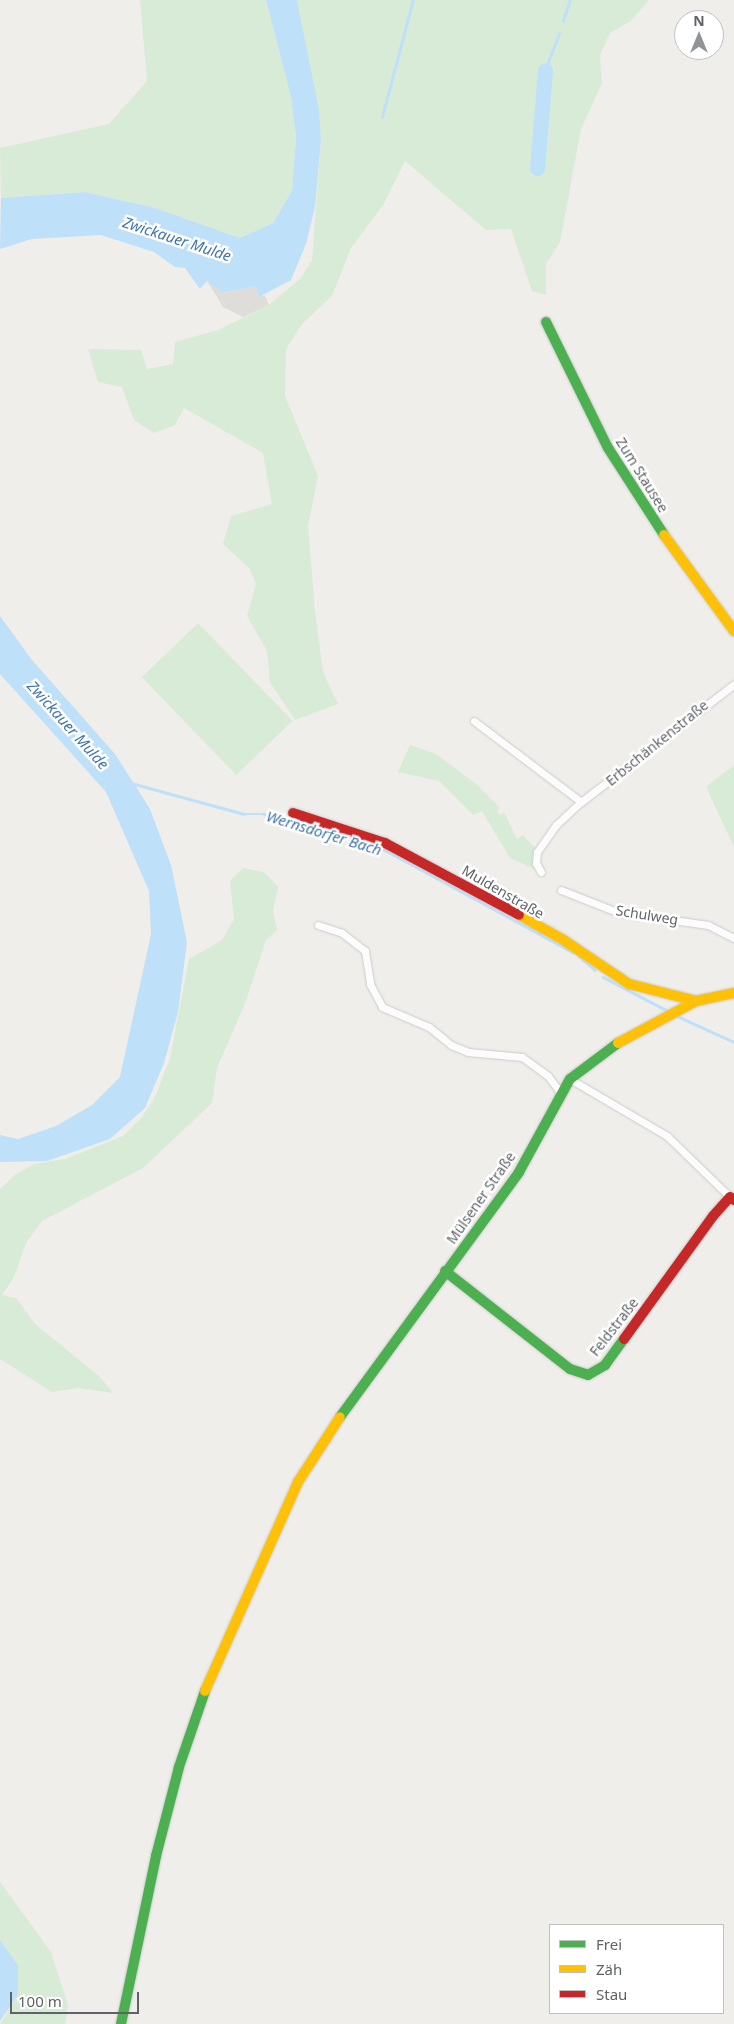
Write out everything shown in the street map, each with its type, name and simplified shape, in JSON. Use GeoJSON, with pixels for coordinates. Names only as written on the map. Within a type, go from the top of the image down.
{"type":"FeatureCollection","features":[{"type":"Feature","properties":{"kind":"street","name":"Zum Stausee"},"geometry":{"type":"LineString","coordinates":[[546,322],[608,448],[674,550],[734,631]]}},
{"type":"Feature","properties":{"kind":"street","name":"Erbschänkenstraße"},"geometry":{"type":"LineString","coordinates":[[541,872],[536,863],[537,852],[556,825],[581,802],[734,684]]}},
{"type":"Feature","properties":{"kind":"street"},"geometry":{"type":"LineString","coordinates":[[474,721],[581,802]]}},
{"type":"Feature","properties":{"kind":"street","name":"Muldenstraße"},"geometry":{"type":"LineString","coordinates":[[293,813],[385,843],[562,939],[629,984],[696,1000]]}},
{"type":"Feature","properties":{"kind":"street","name":"Schulweg"},"geometry":{"type":"LineString","coordinates":[[561,890],[617,912],[708,925],[734,938]]}},
{"type":"Feature","properties":{"kind":"street"},"geometry":{"type":"LineString","coordinates":[[318,924],[342,933],[365,951],[370,984],[382,1007],[428,1027],[451,1044],[468,1052],[522,1057],[548,1076],[561,1093]]}},
{"type":"Feature","properties":{"kind":"street","name":"Mülsener Straße"},"geometry":{"type":"LineString","coordinates":[[121,2024],[156,1856],[182,1758],[212,1670],[298,1482],[326,1436],[519,1172],[570,1079],[607,1049],[696,1000],[713,994],[734,994]]}},
{"type":"Feature","properties":{"kind":"street","name":"Feldstraße"},"geometry":{"type":"LineString","coordinates":[[445,1271],[570,1369],[588,1375],[605,1365],[732,1199],[667,1136],[570,1079]]}},
{"type":"Feature","properties":{"kind":"shaded area"},"geometry":{"type":"Polygon","coordinates":[[[207,281],[224,293],[256,286],[259,297],[265,295],[269,305],[243,317],[223,307],[207,281]]]}},
{"type":"Feature","properties":{"kind":"green space"},"geometry":{"type":"Polygon","coordinates":[[[140,0],[266,0],[291,97],[296,137],[292,191],[273,223],[240,238],[155,208],[85,192],[1,198],[0,148],[109,124],[147,81],[140,0]]]}},
{"type":"Feature","properties":{"kind":"green space"},"geometry":{"type":"Polygon","coordinates":[[[297,0],[649,0],[631,21],[610,33],[600,55],[602,83],[581,129],[560,242],[546,264],[546,295],[532,291],[511,229],[486,230],[405,161],[383,205],[351,248],[332,296],[302,324],[286,349],[285,396],[318,476],[308,526],[315,611],[323,672],[338,704],[295,720],[270,682],[267,651],[247,616],[256,584],[250,569],[223,544],[231,516],[272,504],[263,453],[184,408],[175,425],[154,433],[134,420],[122,387],[98,382],[88,349],[141,350],[147,369],[173,364],[175,342],[218,330],[269,305],[301,278],[312,260],[321,140],[319,109],[297,0]]]}},
{"type":"Feature","properties":{"kind":"green space"},"geometry":{"type":"Polygon","coordinates":[[[198,623],[292,721],[236,775],[142,677],[198,623]]]}},
{"type":"Feature","properties":{"kind":"green space"},"geometry":{"type":"Polygon","coordinates":[[[410,745],[436,754],[475,783],[500,808],[497,812],[501,815],[504,812],[517,839],[523,835],[537,850],[533,859],[534,869],[510,858],[482,811],[473,815],[439,781],[398,772],[410,745]]]}},
{"type":"Feature","properties":{"kind":"green space"},"geometry":{"type":"Polygon","coordinates":[[[734,765],[734,847],[706,787],[734,765]]]}},
{"type":"Feature","properties":{"kind":"green space"},"geometry":{"type":"Polygon","coordinates":[[[243,868],[264,872],[278,887],[273,910],[277,930],[266,940],[246,1001],[217,1068],[212,1103],[143,1168],[42,1221],[26,1243],[14,1277],[2,1295],[16,1298],[35,1324],[99,1376],[113,1393],[78,1388],[52,1392],[0,1359],[0,1189],[16,1174],[34,1164],[65,1159],[123,1136],[142,1117],[156,1095],[170,1058],[189,959],[222,940],[234,919],[230,881],[243,868]]]}},
{"type":"Feature","properties":{"kind":"green space"},"geometry":{"type":"Polygon","coordinates":[[[0,1882],[51,1952],[68,2005],[65,2024],[0,2024],[18,1995],[18,1965],[0,1940],[0,1882]]]}},
{"type":"Feature","properties":{"kind":"water","name":"Zwickauer Mulde"},"geometry":{"type":"Polygon","coordinates":[[[266,0],[297,0],[319,109],[321,140],[315,207],[306,244],[291,280],[259,297],[256,286],[223,293],[207,281],[200,289],[185,268],[175,267],[154,252],[101,235],[32,239],[0,249],[1,198],[85,192],[155,208],[240,238],[273,223],[292,191],[296,137],[291,97],[266,0]]]}},
{"type":"Feature","properties":{"kind":"water","name":"Zwickauer Mulde"},"geometry":{"type":"Polygon","coordinates":[[[0,616],[32,660],[115,754],[150,809],[171,865],[187,942],[178,1012],[164,1063],[145,1108],[110,1139],[47,1161],[0,1162],[0,1135],[18,1139],[56,1126],[92,1105],[120,1077],[151,934],[149,891],[106,792],[0,674],[0,616]]]}},
{"type":"Feature","properties":{"kind":"water"},"geometry":{"type":"Polygon","coordinates":[[[0,1940],[18,1965],[18,1995],[0,2021],[0,1940]]]}},
{"type":"Feature","properties":{"kind":"waterway"},"geometry":{"type":"LineString","coordinates":[[382,117],[413,0]]}},
{"type":"Feature","properties":{"kind":"waterway"},"geometry":{"type":"LineString","coordinates":[[563,21],[570,0]]}},
{"type":"Feature","properties":{"kind":"waterway"},"geometry":{"type":"LineString","coordinates":[[545,70],[559,34]]}},
{"type":"Feature","properties":{"kind":"waterway"},"geometry":{"type":"LineString","coordinates":[[537,168],[545,70]]}},
{"type":"Feature","properties":{"kind":"waterway","name":"Wernsdorfer Bach"},"geometry":{"type":"LineString","coordinates":[[131,783],[244,814],[264,814],[385,850],[573,952]]}},
{"type":"Feature","properties":{"kind":"waterway","name":"Wernsdorfer Bach"},"geometry":{"type":"LineString","coordinates":[[579,956],[595,970]]}},
{"type":"Feature","properties":{"kind":"waterway","name":"Wernsdorfer Bach"},"geometry":{"type":"LineString","coordinates":[[603,977],[670,1012]]}},
{"type":"Feature","properties":{"kind":"waterway","name":"Wernsdorfer Bach"},"geometry":{"type":"LineString","coordinates":[[677,1016],[734,1042]]}},
{"type":"Feature","properties":{"kind":"traffic: fast"},"geometry":{"type":"LineString","coordinates":[[546,322],[608,448],[664,535]]}},
{"type":"Feature","properties":{"kind":"traffic: fast"},"geometry":{"type":"LineString","coordinates":[[340,1417],[519,1172],[570,1079],[618,1043]]}},
{"type":"Feature","properties":{"kind":"traffic: fast"},"geometry":{"type":"LineString","coordinates":[[445,1271],[570,1369],[588,1375],[605,1365],[624,1339]]}},
{"type":"Feature","properties":{"kind":"traffic: fast"},"geometry":{"type":"LineString","coordinates":[[121,2024],[156,1856],[179,1767],[205,1691]]}},
{"type":"Feature","properties":{"kind":"traffic: slow"},"geometry":{"type":"LineString","coordinates":[[664,535],[734,631]]}},
{"type":"Feature","properties":{"kind":"traffic: slow"},"geometry":{"type":"LineString","coordinates":[[519,915],[562,939],[629,984],[696,1001]]}},
{"type":"Feature","properties":{"kind":"traffic: slow"},"geometry":{"type":"LineString","coordinates":[[618,1043],[696,1001],[734,993]]}},
{"type":"Feature","properties":{"kind":"traffic: slow"},"geometry":{"type":"LineString","coordinates":[[205,1691],[298,1482],[340,1417]]}},
{"type":"Feature","properties":{"kind":"traffic: jam"},"geometry":{"type":"LineString","coordinates":[[293,813],[385,843],[519,915]]}},
{"type":"Feature","properties":{"kind":"traffic: jam"},"geometry":{"type":"LineString","coordinates":[[624,1339],[713,1216],[730,1197],[734,1200]]}}]}
